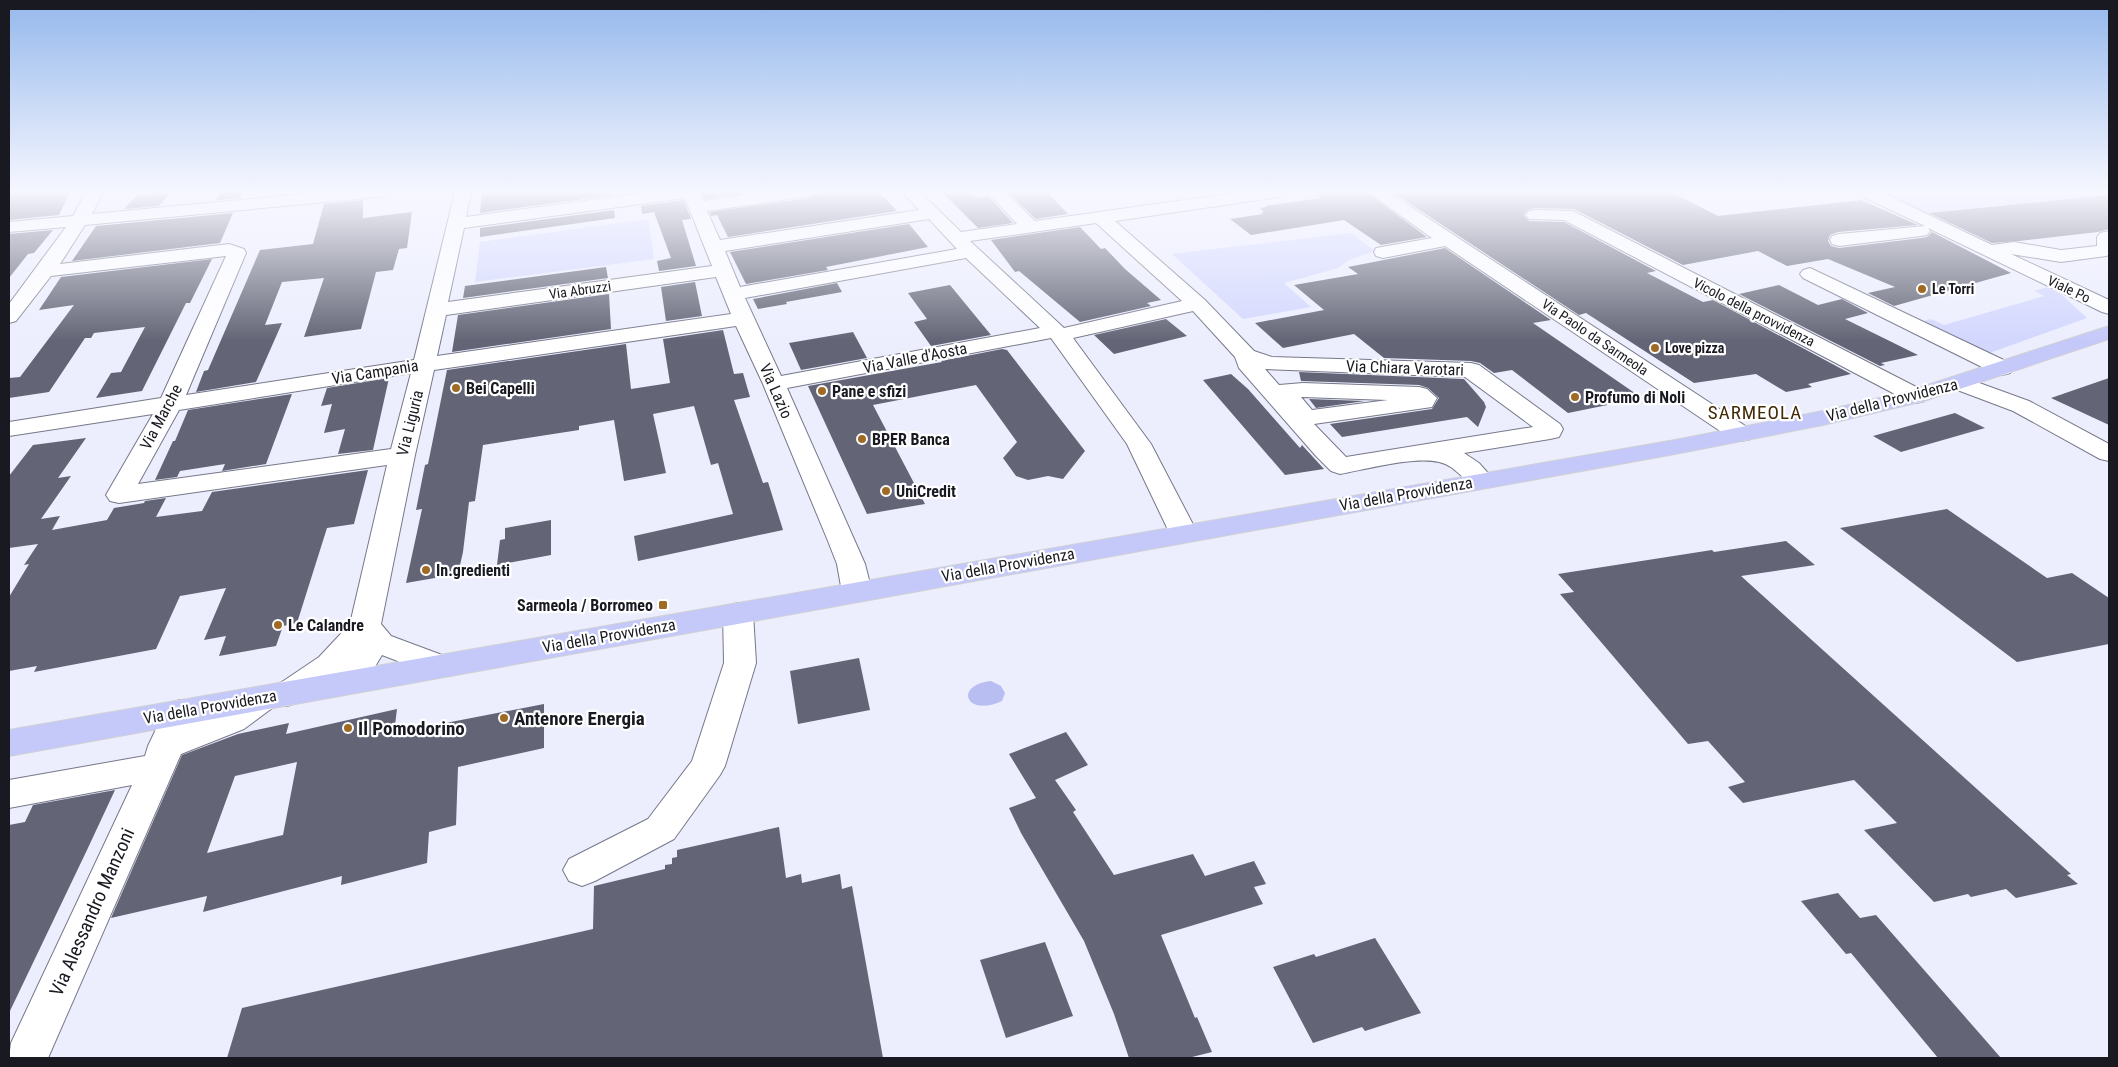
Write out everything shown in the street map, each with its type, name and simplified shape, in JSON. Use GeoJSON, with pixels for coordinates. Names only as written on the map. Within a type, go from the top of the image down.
{"type":"FeatureCollection","features":[{"type":"Feature","properties":{"kind":"main road","name":"Via della Provvidenza"},"geometry":{"type":"LineString","coordinates":[[275,696],[1482,481],[1823,418],[1916,396],[2109,332]]}},
{"type":"Feature","properties":{"kind":"main road","name":"Via della Provvidenza"},"geometry":{"type":"LineString","coordinates":[[9,743],[171,741]]}},
{"type":"Feature","properties":{"kind":"street"},"geometry":{"type":"LineString","coordinates":[[9,317],[46,271],[66,242]]}},
{"type":"Feature","properties":{"kind":"street","name":"Via Liguria"},"geometry":{"type":"LineString","coordinates":[[350,682],[366,657],[365,626],[451,242]]}},
{"type":"Feature","properties":{"kind":"street","name":"Via Lazio"},"geometry":{"type":"LineString","coordinates":[[712,242],[742,319],[774,384],[842,541],[851,564],[856,592]]}},
{"type":"Feature","properties":{"kind":"street"},"geometry":{"type":"LineString","coordinates":[[714,247],[748,242]]}},
{"type":"Feature","properties":{"kind":"street"},"geometry":{"type":"LineString","coordinates":[[960,242],[1058,333],[1139,444],[1184,534]]}},
{"type":"Feature","properties":{"kind":"street"},"geometry":{"type":"LineString","coordinates":[[732,294],[975,242]]}},
{"type":"Feature","properties":{"kind":"street","name":"Via Chiara Varotari"},"geometry":{"type":"LineString","coordinates":[[1128,242],[1198,304],[1258,365],[1325,451],[1340,466],[1422,452],[1463,453],[1550,432],[1551,429],[1472,370],[1258,365]]}},
{"type":"Feature","properties":{"kind":"street"},"geometry":{"type":"LineString","coordinates":[[1383,252],[1440,242]]}},
{"type":"Feature","properties":{"kind":"street","name":"Via Paolo da Sarmeola"},"geometry":{"type":"LineString","coordinates":[[1453,242],[1741,434]]}},
{"type":"Feature","properties":{"kind":"street","name":"Vicolo della provvidenza"},"geometry":{"type":"LineString","coordinates":[[1619,242],[1916,396]]}},
{"type":"Feature","properties":{"kind":"street","name":"Viale Po"},"geometry":{"type":"LineString","coordinates":[[1971,242],[2109,308]]}},
{"type":"Feature","properties":{"kind":"street"},"geometry":{"type":"LineString","coordinates":[[1988,250],[2014,248],[2061,261],[2108,247]]}},
{"type":"Feature","properties":{"kind":"street","name":"Via Marche"},"geometry":{"type":"LineString","coordinates":[[46,271],[229,250],[237,253],[170,404],[119,495],[402,455]]}},
{"type":"Feature","properties":{"kind":"street","name":"Via Abruzzi"},"geometry":{"type":"LineString","coordinates":[[436,310],[723,270]]}},
{"type":"Feature","properties":{"kind":"street"},"geometry":{"type":"LineString","coordinates":[[1810,274],[2002,368]]}},
{"type":"Feature","properties":{"kind":"street","name":"Via Valle d'Aosta"},"geometry":{"type":"LineString","coordinates":[[774,384],[1058,333],[1198,304]]}},
{"type":"Feature","properties":{"kind":"street","name":"Via Campania"},"geometry":{"type":"LineString","coordinates":[[9,429],[424,365],[742,319]]}},
{"type":"Feature","properties":{"kind":"street"},"geometry":{"type":"LineString","coordinates":[[1969,380],[1988,395],[2021,406],[2109,454]]}},
{"type":"Feature","properties":{"kind":"street"},"geometry":{"type":"LineString","coordinates":[[1283,391],[1419,394],[1425,398],[1424,402],[1306,418],[1283,391]]}},
{"type":"Feature","properties":{"kind":"street"},"geometry":{"type":"LineString","coordinates":[[1463,453],[1482,481]]}},
{"type":"Feature","properties":{"kind":"street"},"geometry":{"type":"LineString","coordinates":[[582,870],[661,829],[708,766],[740,663],[738,613]]}},
{"type":"Feature","properties":{"kind":"street"},"geometry":{"type":"LineString","coordinates":[[365,626],[380,643],[439,666]]}},
{"type":"Feature","properties":{"kind":"street","name":"Via Liguria"},"geometry":{"type":"LineString","coordinates":[[275,696],[324,670],[338,659],[365,626]]}},
{"type":"Feature","properties":{"kind":"street"},"geometry":{"type":"LineString","coordinates":[[9,794],[232,720],[275,696]]}},
{"type":"Feature","properties":{"kind":"street","name":"Via Alessandro Manzoni"},"geometry":{"type":"LineString","coordinates":[[26,1058],[171,741]]}},
{"type":"Feature","properties":{"kind":"shaded area"},"geometry":{"type":"Polygon","coordinates":[[[480,242],[651,242],[654,259],[475,282],[480,242]]]}},
{"type":"Feature","properties":{"kind":"shaded area"},"geometry":{"type":"Polygon","coordinates":[[[1276,242],[1363,242],[1375,251],[1349,260],[1338,268],[1284,283],[1311,307],[1243,319],[1172,254],[1276,242]]]}},
{"type":"Feature","properties":{"kind":"shaded area"},"geometry":{"type":"Polygon","coordinates":[[[2048,287],[2062,295],[2087,318],[1984,355],[1917,323],[1931,319],[1944,325],[2044,296],[2034,291],[2048,287]]]}},
{"type":"Feature","properties":{"kind":"shaded area"},"geometry":{"type":"Polygon","coordinates":[[[991,681],[1001,686],[1005,693],[1002,701],[980,706],[969,699],[968,694],[972,688],[991,681]]]}},
{"type":"Feature","properties":{"kind":"building"},"geometry":{"type":"Polygon","coordinates":[[[9,242],[43,242],[34,253],[28,254],[9,278],[9,242]]]}},
{"type":"Feature","properties":{"kind":"building"},"geometry":{"type":"Polygon","coordinates":[[[85,242],[221,242],[220,243],[72,261],[85,242]]]}},
{"type":"Feature","properties":{"kind":"building"},"geometry":{"type":"Polygon","coordinates":[[[314,242],[408,242],[407,248],[399,249],[393,270],[376,272],[361,329],[304,337],[324,278],[282,282],[265,325],[282,323],[256,382],[196,392],[204,371],[208,370],[260,250],[313,244],[314,242]]]}},
{"type":"Feature","properties":{"kind":"building"},"geometry":{"type":"Polygon","coordinates":[[[665,242],[689,242],[696,266],[659,271],[657,261],[671,258],[665,242]]]}},
{"type":"Feature","properties":{"kind":"building"},"geometry":{"type":"Polygon","coordinates":[[[795,242],[924,242],[928,247],[826,267],[828,270],[746,284],[730,252],[795,242]]]}},
{"type":"Feature","properties":{"kind":"building"},"geometry":{"type":"Polygon","coordinates":[[[992,242],[1094,242],[1101,249],[1105,248],[1125,269],[1161,300],[1147,303],[1151,306],[1080,322],[1019,271],[1015,272],[992,242]]]}},
{"type":"Feature","properties":{"kind":"building"},"geometry":{"type":"Polygon","coordinates":[[[1376,242],[1399,242],[1381,245],[1376,242]]]}},
{"type":"Feature","properties":{"kind":"building"},"geometry":{"type":"Polygon","coordinates":[[[1468,242],[1601,242],[1656,271],[1647,273],[1703,302],[1713,300],[1851,374],[1808,384],[1812,387],[1786,392],[1756,374],[1694,383],[1586,313],[1579,315],[1468,242]]]}},
{"type":"Feature","properties":{"kind":"building"},"geometry":{"type":"Polygon","coordinates":[[[1638,242],[1828,242],[1831,246],[1839,248],[1890,242],[1951,242],[2011,273],[1894,306],[1868,293],[1895,287],[1828,259],[1787,266],[1758,251],[1683,265],[1638,242]]]}},
{"type":"Feature","properties":{"kind":"building"},"geometry":{"type":"Polygon","coordinates":[[[1445,248],[1551,320],[1533,323],[1642,398],[1568,413],[1512,370],[1494,373],[1480,363],[1471,361],[1384,358],[1354,334],[1283,348],[1255,323],[1324,310],[1294,285],[1358,274],[1348,267],[1445,248]]]}},
{"type":"Feature","properties":{"kind":"building"},"geometry":{"type":"Polygon","coordinates":[[[212,259],[190,303],[186,303],[142,391],[96,398],[111,373],[121,372],[145,327],[94,333],[91,338],[85,338],[49,392],[9,398],[9,378],[20,377],[74,305],[39,310],[61,277],[212,259]]]}},
{"type":"Feature","properties":{"kind":"building"},"geometry":{"type":"Polygon","coordinates":[[[606,267],[608,278],[463,298],[465,286],[606,267]]]}},
{"type":"Feature","properties":{"kind":"building"},"geometry":{"type":"Polygon","coordinates":[[[695,282],[702,316],[666,321],[661,287],[695,282]]]}},
{"type":"Feature","properties":{"kind":"building"},"geometry":{"type":"Polygon","coordinates":[[[837,283],[842,292],[786,302],[787,304],[758,309],[753,299],[837,283]]]}},
{"type":"Feature","properties":{"kind":"building"},"geometry":{"type":"Polygon","coordinates":[[[950,285],[991,335],[931,346],[914,322],[927,319],[908,293],[950,285]]]}},
{"type":"Feature","properties":{"kind":"building"},"geometry":{"type":"Polygon","coordinates":[[[1779,285],[1818,305],[1842,299],[1868,313],[1845,319],[1918,355],[1881,363],[1885,365],[1880,366],[1739,294],[1779,285]]]}},
{"type":"Feature","properties":{"kind":"building"},"geometry":{"type":"Polygon","coordinates":[[[609,294],[611,329],[452,352],[458,315],[609,294]]]}},
{"type":"Feature","properties":{"kind":"building"},"geometry":{"type":"Polygon","coordinates":[[[1166,319],[1187,336],[1114,354],[1094,335],[1166,319]]]}},
{"type":"Feature","properties":{"kind":"building"},"geometry":{"type":"Polygon","coordinates":[[[723,330],[734,374],[743,373],[750,397],[734,400],[763,483],[768,482],[783,530],[638,561],[634,536],[733,514],[718,463],[711,465],[694,406],[653,414],[666,473],[624,481],[614,420],[579,426],[579,430],[483,445],[475,501],[469,502],[463,552],[458,574],[406,583],[422,509],[416,510],[425,465],[428,464],[447,370],[626,344],[631,389],[670,383],[663,339],[723,330]]]}},
{"type":"Feature","properties":{"kind":"building"},"geometry":{"type":"Polygon","coordinates":[[[853,332],[867,358],[801,370],[789,343],[853,332]]]}},
{"type":"Feature","properties":{"kind":"building"},"geometry":{"type":"Polygon","coordinates":[[[1002,349],[1007,350],[1085,451],[1063,479],[1048,476],[1028,480],[1016,476],[1003,458],[1017,442],[976,385],[873,405],[925,504],[867,514],[808,386],[942,362],[1002,349]]]}},
{"type":"Feature","properties":{"kind":"building"},"geometry":{"type":"Polygon","coordinates":[[[1299,372],[1464,379],[1484,402],[1486,407],[1478,427],[1467,417],[1342,437],[1330,424],[1432,409],[1439,398],[1428,388],[1419,385],[1301,381],[1299,372]]]}},
{"type":"Feature","properties":{"kind":"building"},"geometry":{"type":"Polygon","coordinates":[[[1231,374],[1248,389],[1300,448],[1302,445],[1324,469],[1285,475],[1203,380],[1231,374]]]}},
{"type":"Feature","properties":{"kind":"building"},"geometry":{"type":"Polygon","coordinates":[[[389,378],[373,450],[338,454],[345,429],[324,433],[332,404],[321,406],[327,388],[389,378]]]}},
{"type":"Feature","properties":{"kind":"building"},"geometry":{"type":"Polygon","coordinates":[[[2109,378],[2109,425],[2051,398],[2109,378]]]}},
{"type":"Feature","properties":{"kind":"building"},"geometry":{"type":"Polygon","coordinates":[[[292,394],[266,464],[222,471],[225,464],[180,471],[177,477],[155,480],[188,410],[292,394]]]}},
{"type":"Feature","properties":{"kind":"building"},"geometry":{"type":"Polygon","coordinates":[[[1309,399],[1365,401],[1316,408],[1309,399]]]}},
{"type":"Feature","properties":{"kind":"building"},"geometry":{"type":"Polygon","coordinates":[[[1955,413],[1985,428],[1901,452],[1873,436],[1955,413]]]}},
{"type":"Feature","properties":{"kind":"building"},"geometry":{"type":"Polygon","coordinates":[[[86,438],[58,478],[71,476],[41,519],[60,516],[52,530],[107,520],[114,508],[144,503],[145,501],[166,498],[156,517],[202,511],[212,492],[368,470],[354,524],[327,528],[297,623],[283,626],[276,646],[219,656],[226,636],[204,640],[226,588],[180,596],[156,649],[34,672],[37,666],[9,671],[9,597],[29,564],[24,565],[38,544],[9,548],[9,476],[33,445],[86,438]]]}},
{"type":"Feature","properties":{"kind":"building"},"geometry":{"type":"Polygon","coordinates":[[[1947,509],[2047,578],[2072,573],[2109,598],[2109,644],[2017,662],[1840,528],[1947,509]]]}},
{"type":"Feature","properties":{"kind":"building"},"geometry":{"type":"Polygon","coordinates":[[[551,520],[551,555],[497,565],[500,540],[505,539],[505,528],[551,520]]]}},
{"type":"Feature","properties":{"kind":"building"},"geometry":{"type":"Polygon","coordinates":[[[1786,541],[1815,565],[1741,576],[2071,874],[2067,875],[2078,884],[2016,898],[2006,889],[1971,897],[1968,894],[1934,902],[1864,830],[1897,823],[1854,780],[1743,803],[1728,787],[1745,782],[1708,741],[1688,744],[1560,594],[1574,592],[1558,574],[1712,550],[1714,552],[1786,541]]]}},
{"type":"Feature","properties":{"kind":"building"},"geometry":{"type":"Polygon","coordinates":[[[859,658],[870,710],[798,724],[790,671],[859,658]]]}},
{"type":"Feature","properties":{"kind":"building"},"geometry":{"type":"Polygon","coordinates":[[[544,704],[544,748],[458,767],[456,825],[429,832],[427,863],[341,885],[342,876],[203,912],[207,896],[111,918],[182,755],[238,734],[289,723],[286,734],[397,709],[394,733],[544,704]],[[297,762],[235,776],[207,853],[283,835],[297,762]]]}},
{"type":"Feature","properties":{"kind":"building"},"geometry":{"type":"Polygon","coordinates":[[[1066,732],[1088,765],[1055,780],[1076,810],[1073,812],[1114,875],[1193,854],[1205,876],[1254,861],[1266,884],[1254,887],[1263,904],[1161,935],[1195,1018],[1197,1017],[1212,1052],[1188,1058],[1129,1058],[1114,1014],[1084,941],[1021,833],[1009,808],[1036,798],[1009,754],[1066,732]]]}},
{"type":"Feature","properties":{"kind":"building"},"geometry":{"type":"Polygon","coordinates":[[[115,790],[9,1013],[9,825],[25,822],[33,805],[115,790]]]}},
{"type":"Feature","properties":{"kind":"building"},"geometry":{"type":"Polygon","coordinates":[[[779,827],[786,878],[801,874],[802,883],[840,874],[842,889],[852,886],[883,1058],[227,1058],[242,1008],[593,929],[594,886],[665,869],[665,865],[672,864],[672,858],[677,857],[677,850],[779,827]]]}},
{"type":"Feature","properties":{"kind":"building"},"geometry":{"type":"Polygon","coordinates":[[[1838,893],[1860,918],[1876,915],[2001,1058],[1938,1058],[1851,953],[1846,954],[1801,901],[1838,893]]]}},
{"type":"Feature","properties":{"kind":"building"},"geometry":{"type":"Polygon","coordinates":[[[1375,938],[1421,1013],[1365,1031],[1362,1027],[1313,1043],[1273,967],[1314,954],[1316,957],[1375,938]]]}},
{"type":"Feature","properties":{"kind":"building"},"geometry":{"type":"Polygon","coordinates":[[[1045,942],[1073,1016],[1006,1038],[980,960],[1045,942]]]}},
{"type":"Feature","properties":{"kind":"place","name":"Le Torri"},"geometry":{"type":"Point","coordinates":[1922,289]}},
{"type":"Feature","properties":{"kind":"place","name":"Love pizza"},"geometry":{"type":"Point","coordinates":[1655,348]}},
{"type":"Feature","properties":{"kind":"place","name":"Bei Capelli"},"geometry":{"type":"Point","coordinates":[456,388]}},
{"type":"Feature","properties":{"kind":"place","name":"Pane e sfizi"},"geometry":{"type":"Point","coordinates":[822,391]}},
{"type":"Feature","properties":{"kind":"place","name":"Profumo di Noli"},"geometry":{"type":"Point","coordinates":[1575,397]}},
{"type":"Feature","properties":{"kind":"place","name":"BPER Banca"},"geometry":{"type":"Point","coordinates":[862,439]}},
{"type":"Feature","properties":{"kind":"place","name":"UniCredit"},"geometry":{"type":"Point","coordinates":[886,491]}},
{"type":"Feature","properties":{"kind":"place","name":"In.gredienti"},"geometry":{"type":"Point","coordinates":[426,570]}},
{"type":"Feature","properties":{"kind":"place","name":"Sarmeola / Borromeo"},"geometry":{"type":"Point","coordinates":[663,605]}},
{"type":"Feature","properties":{"kind":"place","name":"Le Calandre"},"geometry":{"type":"Point","coordinates":[278,625]}},
{"type":"Feature","properties":{"kind":"place","name":"Antenore Energia"},"geometry":{"type":"Point","coordinates":[504,718]}},
{"type":"Feature","properties":{"kind":"place","name":"Il Pomodorino"},"geometry":{"type":"Point","coordinates":[348,728]}},
{"type":"Feature","properties":{"kind":"district","name":"SARMEOLA"},"geometry":{"type":"Point","coordinates":[1755,412]}}]}
